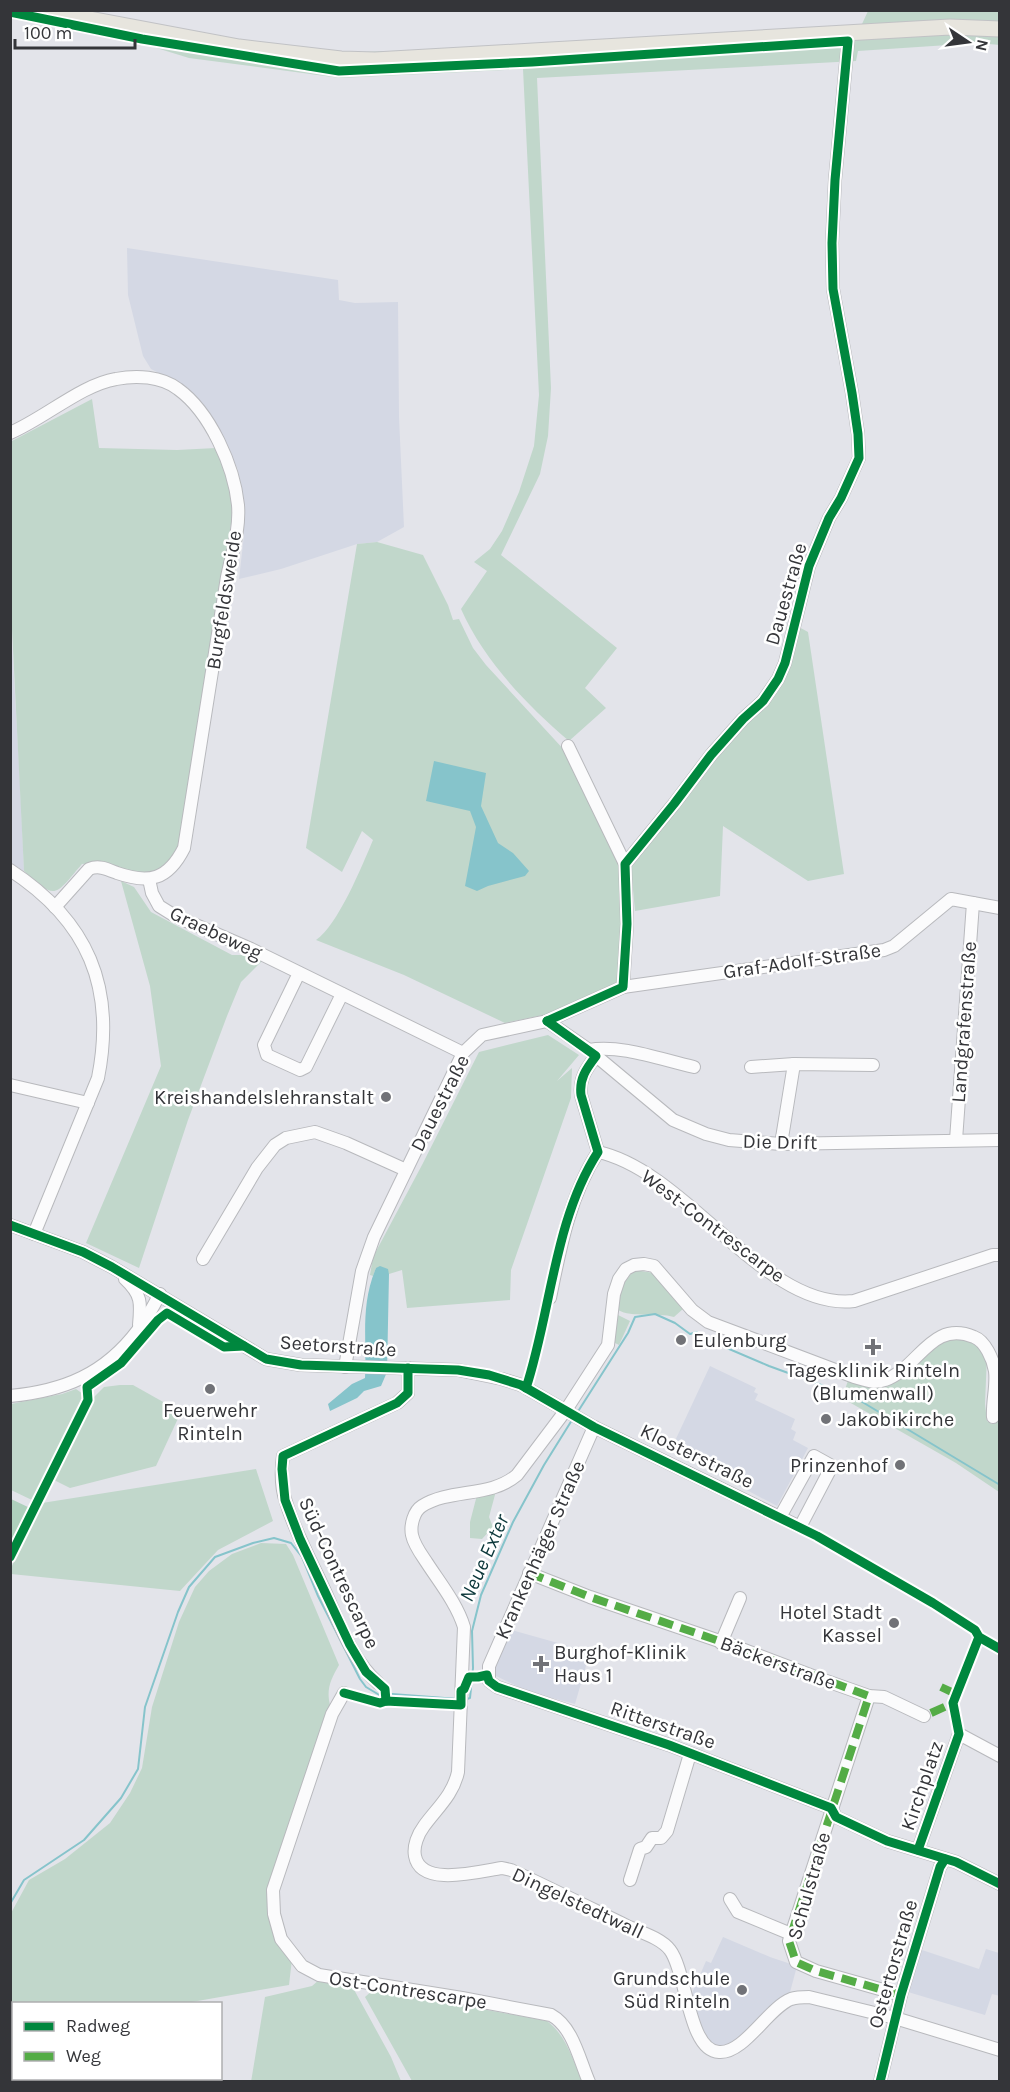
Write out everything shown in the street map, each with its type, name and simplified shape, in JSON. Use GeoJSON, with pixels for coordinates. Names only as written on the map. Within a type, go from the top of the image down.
{"type":"FeatureCollection","features":[{"type":"Feature","properties":{"kind":"main road"},"geometry":{"type":"LineString","coordinates":[[42,10],[239,47],[309,57],[375,60],[950,27],[999,29]]}},
{"type":"Feature","properties":{"kind":"street","name":"Dauestraße"},"geometry":{"type":"LineString","coordinates":[[625,864],[711,755],[743,719],[763,701],[778,679],[785,663],[809,566],[829,518],[859,458],[852,393],[833,289],[831,243],[847,34]]}},
{"type":"Feature","properties":{"kind":"street","name":"Burgfeldsweide"},"geometry":{"type":"LineString","coordinates":[[10,433],[29,425],[98,384],[118,378],[154,378],[177,388],[203,415],[225,457],[232,477],[238,506],[235,545],[227,577],[184,848],[172,866],[162,874],[149,879]]}},
{"type":"Feature","properties":{"kind":"street"},"geometry":{"type":"LineString","coordinates":[[568,746],[625,864],[627,924],[623,987]]}},
{"type":"Feature","properties":{"kind":"street"},"geometry":{"type":"LineString","coordinates":[[55,907],[89,869],[96,866],[130,877],[149,879]]}},
{"type":"Feature","properties":{"kind":"street"},"geometry":{"type":"LineString","coordinates":[[15,873],[66,917],[88,954],[98,980],[102,1000],[103,1051],[98,1078],[34,1234]]}},
{"type":"Feature","properties":{"kind":"street","name":"Graebeweg"},"geometry":{"type":"LineString","coordinates":[[149,879],[152,893],[159,906],[175,916],[251,949],[463,1053]]}},
{"type":"Feature","properties":{"kind":"street","name":"Graf-Adolf-Straße"},"geometry":{"type":"LineString","coordinates":[[623,987],[885,950],[894,946],[951,899],[999,908]]}},
{"type":"Feature","properties":{"kind":"street","name":"Landgrafenstraße"},"geometry":{"type":"LineString","coordinates":[[956,1140],[973,903]]}},
{"type":"Feature","properties":{"kind":"street"},"geometry":{"type":"LineString","coordinates":[[299,973],[264,1045],[267,1055],[278,1061],[300,1070],[306,1067],[342,994]]}},
{"type":"Feature","properties":{"kind":"street","name":"Dauestraße"},"geometry":{"type":"LineString","coordinates":[[349,1367],[362,1271],[374,1237],[463,1053],[483,1035],[547,1021],[623,987]]}},
{"type":"Feature","properties":{"kind":"street","name":"Die Drift"},"geometry":{"type":"LineString","coordinates":[[547,1021],[592,1053],[673,1120],[706,1134],[729,1140],[781,1144],[999,1140]]}},
{"type":"Feature","properties":{"kind":"street"},"geometry":{"type":"LineString","coordinates":[[550,1298],[562,1242],[573,1206],[586,1171],[598,1152],[580,1086],[592,1053],[604,1047],[693,1067]]}},
{"type":"Feature","properties":{"kind":"street"},"geometry":{"type":"LineString","coordinates":[[781,1144],[794,1064]]}},
{"type":"Feature","properties":{"kind":"street"},"geometry":{"type":"LineString","coordinates":[[751,1067],[794,1064],[873,1065]]}},
{"type":"Feature","properties":{"kind":"street"},"geometry":{"type":"LineString","coordinates":[[10,1085],[88,1102]]}},
{"type":"Feature","properties":{"kind":"street"},"geometry":{"type":"LineString","coordinates":[[203,1259],[257,1168],[275,1144],[286,1138],[315,1132],[406,1170]]}},
{"type":"Feature","properties":{"kind":"street","name":"West-Contrescarpe"},"geometry":{"type":"LineString","coordinates":[[598,1152],[613,1155],[653,1177],[757,1263],[788,1284],[817,1299],[838,1303],[854,1301],[993,1255],[999,1255]]}},
{"type":"Feature","properties":{"kind":"street","name":"Seetorstraße"},"geometry":{"type":"LineString","coordinates":[[10,1225],[83,1252],[112,1267],[266,1359],[301,1365],[458,1370],[489,1375],[521,1385],[572,1414]]}},
{"type":"Feature","properties":{"kind":"street"},"geometry":{"type":"LineString","coordinates":[[572,1414],[608,1345],[614,1294],[619,1278],[626,1269],[644,1264],[654,1266],[692,1310],[708,1322],[854,1377],[875,1382],[886,1380],[898,1373],[925,1347],[942,1336],[953,1332],[966,1333],[979,1339],[990,1354],[995,1372],[993,1417]]}},
{"type":"Feature","properties":{"kind":"street"},"geometry":{"type":"LineString","coordinates":[[112,1267],[135,1288],[140,1298],[139,1329]]}},
{"type":"Feature","properties":{"kind":"street"},"geometry":{"type":"LineString","coordinates":[[10,1396],[57,1389],[82,1379],[112,1359],[139,1329],[160,1294]]}},
{"type":"Feature","properties":{"kind":"street","name":"Süd-Contrescarpe"},"geometry":{"type":"LineString","coordinates":[[378,1683],[366,1672],[350,1644],[300,1539],[285,1500],[282,1469],[284,1456],[397,1403],[408,1393],[408,1368]]}},
{"type":"Feature","properties":{"kind":"street","name":"Klosterstraße"},"geometry":{"type":"LineString","coordinates":[[572,1414],[800,1527],[832,1466],[814,1456],[780,1517]]}},
{"type":"Feature","properties":{"kind":"street","name":"Dingelstedtwall"},"geometry":{"type":"LineString","coordinates":[[572,1414],[509,1482],[494,1488],[432,1501],[415,1513],[412,1535],[416,1547],[461,1617],[464,1627],[458,1772],[451,1792],[418,1836],[415,1857],[420,1868],[427,1872],[444,1875],[502,1868],[511,1870],[660,1942],[669,1948],[674,1956],[682,1975],[697,2034],[708,2049],[719,2052],[729,2050],[792,1998],[809,1997],[895,2018]]}},
{"type":"Feature","properties":{"kind":"street","name":"Krankenhäger Straße"},"geometry":{"type":"LineString","coordinates":[[487,1675],[594,1426]]}},
{"type":"Feature","properties":{"kind":"street","name":"Bäckerstraße"},"geometry":{"type":"LineString","coordinates":[[529,1573],[590,1597],[869,1696],[884,1697],[924,1716]]}},
{"type":"Feature","properties":{"kind":"street"},"geometry":{"type":"LineString","coordinates":[[722,1643],[740,1598]]}},
{"type":"Feature","properties":{"kind":"street","name":"Ritterstraße"},"geometry":{"type":"LineString","coordinates":[[487,1675],[489,1681],[497,1687],[690,1754],[831,1808],[836,1817],[893,1843],[956,1862],[999,1884]]}},
{"type":"Feature","properties":{"kind":"street","name":"Ost-Contrescarpe"},"geometry":{"type":"LineString","coordinates":[[344,1692],[332,1714],[273,1890],[274,1914],[281,1939],[302,1966],[319,1975],[551,2015],[562,2021],[567,2030],[588,2082]]}},
{"type":"Feature","properties":{"kind":"street","name":"Schulstraße"},"geometry":{"type":"LineString","coordinates":[[869,1696],[789,1941],[796,1962],[816,1971],[901,1995]]}},
{"type":"Feature","properties":{"kind":"street","name":"Kirchplatz"},"geometry":{"type":"LineString","coordinates":[[918,1850],[959,1734],[999,1756]]}},
{"type":"Feature","properties":{"kind":"street"},"geometry":{"type":"LineString","coordinates":[[630,1880],[640,1849],[646,1847],[652,1838],[661,1838],[667,1831],[690,1754]]}},
{"type":"Feature","properties":{"kind":"street","name":"Ostertorstraße"},"geometry":{"type":"LineString","coordinates":[[880,2082],[901,1995],[940,1867],[945,1859]]}},
{"type":"Feature","properties":{"kind":"street"},"geometry":{"type":"LineString","coordinates":[[730,1899],[738,1912],[791,1934]]}},
{"type":"Feature","properties":{"kind":"street"},"geometry":{"type":"LineString","coordinates":[[895,2018],[999,2050]]}},
{"type":"Feature","properties":{"kind":"shaded area"},"geometry":{"type":"Polygon","coordinates":[[[127,248],[338,280],[339,300],[355,303],[398,302],[399,417],[404,527],[377,542],[357,544],[281,569],[239,579],[244,535],[244,510],[238,470],[220,431],[206,409],[188,388],[151,369],[143,356],[128,295],[127,248]]]}},
{"type":"Feature","properties":{"kind":"shaded area"},"geometry":{"type":"Polygon","coordinates":[[[10,609],[20,783],[24,871],[11,863],[10,609]]]}},
{"type":"Feature","properties":{"kind":"shaded area"},"geometry":{"type":"Polygon","coordinates":[[[710,1366],[756,1388],[754,1392],[758,1394],[755,1400],[795,1419],[791,1429],[796,1432],[793,1440],[808,1448],[777,1506],[707,1469],[711,1460],[674,1443],[710,1366]]]}},
{"type":"Feature","properties":{"kind":"shaded area","name":"Burghof-Klinik Haus 1"},"geometry":{"type":"Polygon","coordinates":[[[508,1629],[590,1652],[575,1704],[529,1692],[496,1676],[494,1669],[508,1629]]]}},
{"type":"Feature","properties":{"kind":"shaded area","name":"Grundschule Süd Rinteln"},"geometry":{"type":"Polygon","coordinates":[[[723,1937],[797,1966],[789,1996],[727,2049],[708,2044],[690,1998],[706,1961],[711,1963],[723,1937]]]}},
{"type":"Feature","properties":{"kind":"shaded area"},"geometry":{"type":"Polygon","coordinates":[[[986,1949],[999,1953],[1000,1996],[992,1994],[985,2015],[908,1992],[922,1950],[979,1969],[986,1949]]]}},
{"type":"Feature","properties":{"kind":"green space"},"geometry":{"type":"Polygon","coordinates":[[[11,10],[66,11],[143,29],[329,53],[485,48],[852,26],[862,24],[868,11],[999,10],[1000,45],[978,43],[858,51],[856,61],[537,78],[551,388],[548,436],[540,474],[501,555],[617,648],[585,688],[606,708],[569,741],[522,697],[494,664],[461,609],[487,571],[474,562],[490,549],[502,531],[519,492],[534,446],[539,395],[523,69],[340,78],[189,58],[137,42],[80,31],[11,12],[11,10]]]}},
{"type":"Feature","properties":{"kind":"green space"},"geometry":{"type":"Polygon","coordinates":[[[92,399],[99,448],[177,450],[216,448],[227,475],[233,511],[180,845],[171,858],[157,871],[144,874],[99,863],[82,864],[66,883],[55,891],[50,891],[24,871],[11,609],[10,442],[92,399]]]}},
{"type":"Feature","properties":{"kind":"green space"},"geometry":{"type":"Polygon","coordinates":[[[377,542],[423,555],[453,620],[459,619],[473,648],[566,752],[620,863],[623,936],[621,976],[616,984],[548,1014],[505,1023],[404,975],[316,940],[333,922],[341,909],[373,840],[362,831],[342,872],[306,848],[357,544],[377,542]]]}},
{"type":"Feature","properties":{"kind":"green space"},"geometry":{"type":"Polygon","coordinates":[[[797,626],[808,632],[844,874],[808,881],[723,826],[720,896],[635,911],[631,869],[635,860],[731,738],[765,705],[797,626]]]}},
{"type":"Feature","properties":{"kind":"green space"},"geometry":{"type":"Polygon","coordinates":[[[121,881],[134,887],[151,912],[232,955],[246,955],[262,961],[241,982],[227,1016],[188,1120],[139,1268],[86,1243],[161,1066],[150,986],[121,881]]]}},
{"type":"Feature","properties":{"kind":"green space"},"geometry":{"type":"Polygon","coordinates":[[[548,1035],[579,1055],[557,1081],[572,1068],[571,1098],[511,1270],[510,1300],[407,1308],[402,1270],[389,1274],[387,1269],[376,1268],[373,1276],[370,1275],[373,1257],[479,1052],[548,1035]]]}},
{"type":"Feature","properties":{"kind":"green space"},"geometry":{"type":"Polygon","coordinates":[[[634,1270],[654,1273],[684,1308],[674,1317],[630,1314],[618,1310],[621,1287],[634,1270]]]}},
{"type":"Feature","properties":{"kind":"green space"},"geometry":{"type":"Polygon","coordinates":[[[616,1314],[630,1321],[619,1345],[611,1341],[616,1314]]]}},
{"type":"Feature","properties":{"kind":"green space"},"geometry":{"type":"Polygon","coordinates":[[[968,1334],[987,1355],[985,1404],[987,1421],[992,1424],[999,1421],[999,1492],[956,1463],[842,1398],[850,1375],[875,1382],[942,1337],[968,1334]]]}},
{"type":"Feature","properties":{"kind":"green space"},"geometry":{"type":"Polygon","coordinates":[[[133,1385],[181,1412],[156,1466],[70,1488],[54,1480],[93,1398],[104,1387],[133,1385]]]}},
{"type":"Feature","properties":{"kind":"green space"},"geometry":{"type":"Polygon","coordinates":[[[76,1389],[83,1394],[84,1404],[34,1501],[11,1490],[11,1404],[76,1389]]]}},
{"type":"Feature","properties":{"kind":"green space"},"geometry":{"type":"Polygon","coordinates":[[[256,1469],[273,1521],[218,1550],[180,1591],[11,1574],[11,1568],[42,1503],[256,1469]]]}},
{"type":"Feature","properties":{"kind":"green space"},"geometry":{"type":"Polygon","coordinates":[[[496,1491],[489,1517],[493,1527],[482,1539],[470,1538],[470,1522],[477,1495],[496,1491]]]}},
{"type":"Feature","properties":{"kind":"green space"},"geometry":{"type":"Polygon","coordinates":[[[11,1499],[30,1508],[11,1548],[11,1499]]]}},
{"type":"Feature","properties":{"kind":"green space"},"geometry":{"type":"Polygon","coordinates":[[[261,1543],[286,1544],[293,1555],[339,1665],[330,1684],[330,1705],[271,1884],[292,1959],[289,1985],[192,2002],[12,2002],[11,2021],[10,1915],[29,1880],[65,1859],[110,1823],[130,1793],[142,1768],[152,1707],[179,1622],[195,1587],[209,1571],[232,1554],[261,1543]]]}},
{"type":"Feature","properties":{"kind":"green space"},"geometry":{"type":"Polygon","coordinates":[[[319,1980],[352,1986],[391,2057],[401,2081],[251,2082],[265,1997],[312,1986],[319,1980]]]}},
{"type":"Feature","properties":{"kind":"green space"},"geometry":{"type":"Polygon","coordinates":[[[374,1989],[547,2021],[564,2041],[582,2081],[412,2081],[365,1997],[374,1989]]]}},
{"type":"Feature","properties":{"kind":"water"},"geometry":{"type":"Polygon","coordinates":[[[434,761],[486,773],[481,806],[498,843],[513,853],[529,871],[525,876],[477,891],[465,886],[476,827],[470,811],[426,801],[434,761]]]}},
{"type":"Feature","properties":{"kind":"water"},"geometry":{"type":"Polygon","coordinates":[[[380,1266],[388,1269],[389,1274],[387,1372],[381,1386],[364,1391],[357,1398],[330,1411],[328,1404],[352,1384],[365,1378],[366,1309],[371,1282],[376,1268],[380,1266]]]}},
{"type":"Feature","properties":{"kind":"waterway","name":"Neue Exter"},"geometry":{"type":"LineString","coordinates":[[577,1413],[628,1333],[635,1317],[655,1314],[675,1323],[690,1334],[697,1332],[701,1337],[769,1366],[854,1397],[1000,1485]]}},
{"type":"Feature","properties":{"kind":"waterway","name":"Neue Exter"},"geometry":{"type":"LineString","coordinates":[[467,1699],[470,1698],[473,1668],[472,1631],[481,1595],[513,1522],[572,1420]]}},
{"type":"Feature","properties":{"kind":"waterway","name":"Neue Exter"},"geometry":{"type":"LineString","coordinates":[[10,1904],[24,1880],[84,1840],[121,1798],[138,1769],[145,1707],[178,1612],[189,1587],[215,1557],[274,1538],[291,1543],[302,1557],[318,1596],[366,1687],[381,1696],[392,1694],[458,1699]]}},
{"type":"Feature","properties":{"kind":"marked path"},"geometry":{"type":"LineString","coordinates":[[529,1573],[590,1597],[734,1646],[869,1696],[789,1941],[796,1962],[816,1971],[901,1995]]}},
{"type":"Feature","properties":{"kind":"marked path"},"geometry":{"type":"LineString","coordinates":[[941,1687],[956,1694]]}},
{"type":"Feature","properties":{"kind":"marked path"},"geometry":{"type":"LineString","coordinates":[[931,1713],[953,1703]]}},
{"type":"Feature","properties":{"kind":"cycle path"},"geometry":{"type":"LineString","coordinates":[[10,12],[142,39],[339,71],[532,62],[848,41],[835,180],[832,243],[833,289],[852,393],[859,458],[829,518],[809,566],[785,663],[778,679],[763,701],[743,719],[711,755],[625,864],[627,924],[623,987],[547,1021]]}},
{"type":"Feature","properties":{"kind":"cycle path"},"geometry":{"type":"LineString","coordinates":[[526,1388],[562,1237],[583,1179],[598,1152],[581,1095],[584,1074],[596,1056],[547,1021]]}},
{"type":"Feature","properties":{"kind":"cycle path"},"geometry":{"type":"LineString","coordinates":[[10,1225],[83,1252],[112,1267],[266,1359],[301,1365],[458,1370],[489,1375],[521,1385],[594,1427],[817,1536],[933,1603],[975,1630],[979,1637],[1000,1649]]}},
{"type":"Feature","properties":{"kind":"cycle path"},"geometry":{"type":"LineString","coordinates":[[10,1557],[88,1400],[87,1387],[121,1363],[158,1320],[167,1313],[224,1347],[244,1346]]}},
{"type":"Feature","properties":{"kind":"cycle path"},"geometry":{"type":"LineString","coordinates":[[386,1701],[385,1689],[366,1672],[350,1645],[300,1539],[285,1500],[282,1469],[283,1456],[397,1403],[408,1393],[408,1368]]}},
{"type":"Feature","properties":{"kind":"cycle path"},"geometry":{"type":"LineString","coordinates":[[918,1850],[959,1734],[953,1703],[979,1637]]}},
{"type":"Feature","properties":{"kind":"cycle path"},"geometry":{"type":"LineString","coordinates":[[344,1693],[380,1703],[386,1701],[461,1705],[461,1691],[469,1677],[487,1675],[489,1681],[497,1687],[669,1745],[831,1808],[836,1817],[887,1841],[956,1862],[1000,1884]]}},
{"type":"Feature","properties":{"kind":"cycle path"},"geometry":{"type":"LineString","coordinates":[[880,2082],[901,1995],[940,1867],[945,1859]]}},
{"type":"Feature","properties":{"kind":"place","name":"Kreishandelslehranstalt"},"geometry":{"type":"Point","coordinates":[386,1097]}},
{"type":"Feature","properties":{"kind":"place","name":"Eulenburg"},"geometry":{"type":"Point","coordinates":[681,1340]}},
{"type":"Feature","properties":{"kind":"place","name":"Tagesklinik Rinteln (Blumenwall)"},"geometry":{"type":"Point","coordinates":[873,1347]}},
{"type":"Feature","properties":{"kind":"place","name":"Feuerwehr Rinteln"},"geometry":{"type":"Point","coordinates":[210,1389]}},
{"type":"Feature","properties":{"kind":"place","name":"Jakobikirche"},"geometry":{"type":"Point","coordinates":[826,1419]}},
{"type":"Feature","properties":{"kind":"place","name":"Prinzenhof"},"geometry":{"type":"Point","coordinates":[900,1465]}},
{"type":"Feature","properties":{"kind":"place","name":"Hotel Stadt Kassel"},"geometry":{"type":"Point","coordinates":[894,1623]}},
{"type":"Feature","properties":{"kind":"place","name":"Burghof-Klinik Haus 1"},"geometry":{"type":"Point","coordinates":[541,1664]}},
{"type":"Feature","properties":{"kind":"place","name":"Grundschule Süd Rinteln"},"geometry":{"type":"Point","coordinates":[742,1990]}}]}
